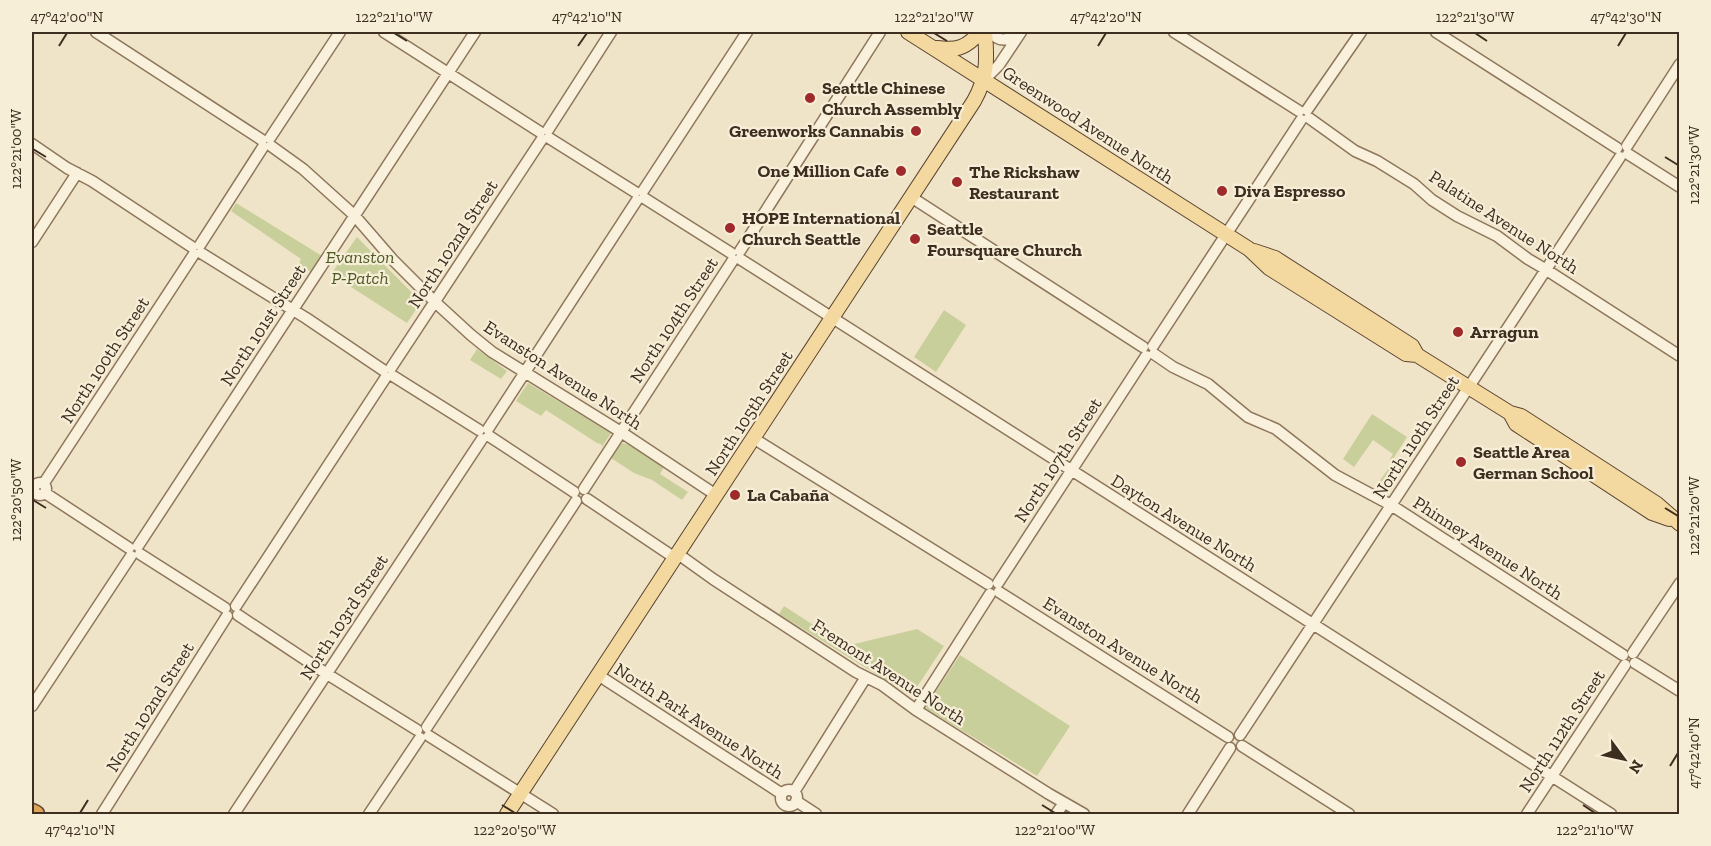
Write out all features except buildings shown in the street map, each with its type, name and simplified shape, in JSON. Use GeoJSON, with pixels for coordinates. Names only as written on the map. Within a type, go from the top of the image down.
{"type":"FeatureCollection","features":[{"type":"Feature","properties":{"kind":"highway"},"geometry":{"type":"LineString","coordinates":[[32,812],[36,814]]}},
{"type":"Feature","properties":{"kind":"main road","name":"Greenwood Avenue North"},"geometry":{"type":"LineString","coordinates":[[908,32],[1249,249],[1269,268],[1406,354],[1417,355],[1510,413],[1521,416],[1657,504],[1678,523]]}},
{"type":"Feature","properties":{"kind":"main road"},"geometry":{"type":"LineString","coordinates":[[932,47],[948,50],[960,48],[980,32]]}},
{"type":"Feature","properties":{"kind":"main road"},"geometry":{"type":"LineString","coordinates":[[984,80],[987,60],[985,32]]}},
{"type":"Feature","properties":{"kind":"main road","name":"North 105th Street"},"geometry":{"type":"LineString","coordinates":[[507,814],[974,101],[984,80]]}},
{"type":"Feature","properties":{"kind":"street","name":"Evanston Avenue North"},"geometry":{"type":"LineString","coordinates":[[96,32],[267,143],[303,169],[354,215],[393,260],[435,302],[492,352],[621,432],[716,495]]}},
{"type":"Feature","properties":{"kind":"street","name":"North 100th Street"},"geometry":{"type":"LineString","coordinates":[[37,490],[340,32]]}},
{"type":"Feature","properties":{"kind":"street","name":"Dayton Avenue North"},"geometry":{"type":"LineString","coordinates":[[384,32],[1611,814]]}},
{"type":"Feature","properties":{"kind":"street","name":"North 101st Street"},"geometry":{"type":"LineString","coordinates":[[32,706],[475,32]]}},
{"type":"Feature","properties":{"kind":"street","name":"North 102nd Street"},"geometry":{"type":"LineString","coordinates":[[102,814],[231,611],[611,32]]}},
{"type":"Feature","properties":{"kind":"street","name":"North 103rd Street"},"geometry":{"type":"LineString","coordinates":[[234,814],[747,32]]}},
{"type":"Feature","properties":{"kind":"street","name":"North 104th Street"},"geometry":{"type":"LineString","coordinates":[[369,814],[580,495],[880,32]]}},
{"type":"Feature","properties":{"kind":"street","name":"North 105th Street"},"geometry":{"type":"LineString","coordinates":[[991,32],[997,38],[1005,40],[1019,32]]}},
{"type":"Feature","properties":{"kind":"street","name":"North 105th Street"},"geometry":{"type":"LineString","coordinates":[[984,80],[999,65],[1019,32]]}},
{"type":"Feature","properties":{"kind":"street","name":"Palatine Avenue North"},"geometry":{"type":"LineString","coordinates":[[1174,32],[1304,115],[1355,151],[1377,161],[1414,184],[1432,200],[1457,216],[1497,236],[1528,259],[1680,356]]}},
{"type":"Feature","properties":{"kind":"street","name":"North 107th Street"},"geometry":{"type":"LineString","coordinates":[[916,710],[1149,351],[1361,32]]}},
{"type":"Feature","properties":{"kind":"street"},"geometry":{"type":"LineString","coordinates":[[1436,32],[1680,187]]}},
{"type":"Feature","properties":{"kind":"street","name":"North 110th Street"},"geometry":{"type":"LineString","coordinates":[[1188,814],[1680,64]]}},
{"type":"Feature","properties":{"kind":"street","name":"Fremont Avenue North"},"geometry":{"type":"LineString","coordinates":[[32,144],[651,541],[689,561],[697,569],[856,672],[882,685],[916,710],[1084,814]]}},
{"type":"Feature","properties":{"kind":"street"},"geometry":{"type":"LineString","coordinates":[[32,242],[77,173]]}},
{"type":"Feature","properties":{"kind":"street","name":"Phinney Avenue North"},"geometry":{"type":"LineString","coordinates":[[911,197],[1149,351],[1208,384],[1248,417],[1276,429],[1335,475],[1391,505],[1680,691]]}},
{"type":"Feature","properties":{"kind":"street","name":"Evanston Avenue North"},"geometry":{"type":"LineString","coordinates":[[753,438],[1350,814]]}},
{"type":"Feature","properties":{"kind":"street"},"geometry":{"type":"LineString","coordinates":[[37,490],[553,814]]}},
{"type":"Feature","properties":{"kind":"street","name":"North 112th Street"},"geometry":{"type":"LineString","coordinates":[[1527,814],[1680,583]]}},
{"type":"Feature","properties":{"kind":"street","name":"North Park Avenue North"},"geometry":{"type":"LineString","coordinates":[[598,675],[816,814]]}},
{"type":"Feature","properties":{"kind":"street"},"geometry":{"type":"LineString","coordinates":[[779,814],[866,677]]}},
{"type":"Feature","properties":{"kind":"street"},"geometry":{"type":"LineString","coordinates":[[1056,814],[1064,803]]}},
{"type":"Feature","properties":{"kind":"green space"},"geometry":{"type":"Polygon","coordinates":[[[236,203],[322,256],[311,272],[299,264],[301,259],[231,211],[236,203]]]}},
{"type":"Feature","properties":{"kind":"green space","name":"Evanston P-Patch"},"geometry":{"type":"Polygon","coordinates":[[[357,237],[421,302],[407,323],[331,274],[357,237]]]}},
{"type":"Feature","properties":{"kind":"green space"},"geometry":{"type":"Polygon","coordinates":[[[944,310],[966,325],[936,372],[914,357],[944,310]]]}},
{"type":"Feature","properties":{"kind":"green space"},"geometry":{"type":"Polygon","coordinates":[[[477,349],[507,371],[501,379],[470,360],[477,349]]]}},
{"type":"Feature","properties":{"kind":"green space"},"geometry":{"type":"Polygon","coordinates":[[[528,383],[611,433],[602,447],[601,444],[546,410],[541,416],[516,401],[528,383]]]}},
{"type":"Feature","properties":{"kind":"green space"},"geometry":{"type":"Polygon","coordinates":[[[1372,414],[1407,437],[1393,459],[1399,463],[1384,486],[1379,482],[1393,462],[1390,459],[1393,454],[1373,440],[1354,467],[1343,459],[1372,414]]]}},
{"type":"Feature","properties":{"kind":"green space"},"geometry":{"type":"Polygon","coordinates":[[[623,443],[664,467],[660,474],[688,492],[682,500],[652,480],[634,473],[611,458],[618,446],[623,443]]]}},
{"type":"Feature","properties":{"kind":"green space"},"geometry":{"type":"Polygon","coordinates":[[[784,606],[846,646],[917,629],[944,646],[911,696],[779,614],[784,606]]]}},
{"type":"Feature","properties":{"kind":"green space"},"geometry":{"type":"Polygon","coordinates":[[[960,655],[1070,726],[1037,776],[925,708],[960,655]]]}},
{"type":"Feature","properties":{"kind":"place","name":"Seattle Chinese Church Assembly"},"geometry":{"type":"Point","coordinates":[810,98]}},
{"type":"Feature","properties":{"kind":"place","name":"Greenworks Cannabis"},"geometry":{"type":"Point","coordinates":[916,131]}},
{"type":"Feature","properties":{"kind":"place","name":"One Million Cafe"},"geometry":{"type":"Point","coordinates":[901,171]}},
{"type":"Feature","properties":{"kind":"place","name":"The Rickshaw Restaurant"},"geometry":{"type":"Point","coordinates":[957,182]}},
{"type":"Feature","properties":{"kind":"place","name":"Diva Espresso"},"geometry":{"type":"Point","coordinates":[1222,191]}},
{"type":"Feature","properties":{"kind":"place","name":"HOPE International Church Seattle"},"geometry":{"type":"Point","coordinates":[730,228]}},
{"type":"Feature","properties":{"kind":"place","name":"Seattle Foursquare Church"},"geometry":{"type":"Point","coordinates":[915,239]}},
{"type":"Feature","properties":{"kind":"place","name":"Arragun"},"geometry":{"type":"Point","coordinates":[1458,332]}},
{"type":"Feature","properties":{"kind":"place","name":"Seattle Area German School"},"geometry":{"type":"Point","coordinates":[1461,462]}},
{"type":"Feature","properties":{"kind":"place","name":"La Cabaña"},"geometry":{"type":"Point","coordinates":[735,495]}}]}
